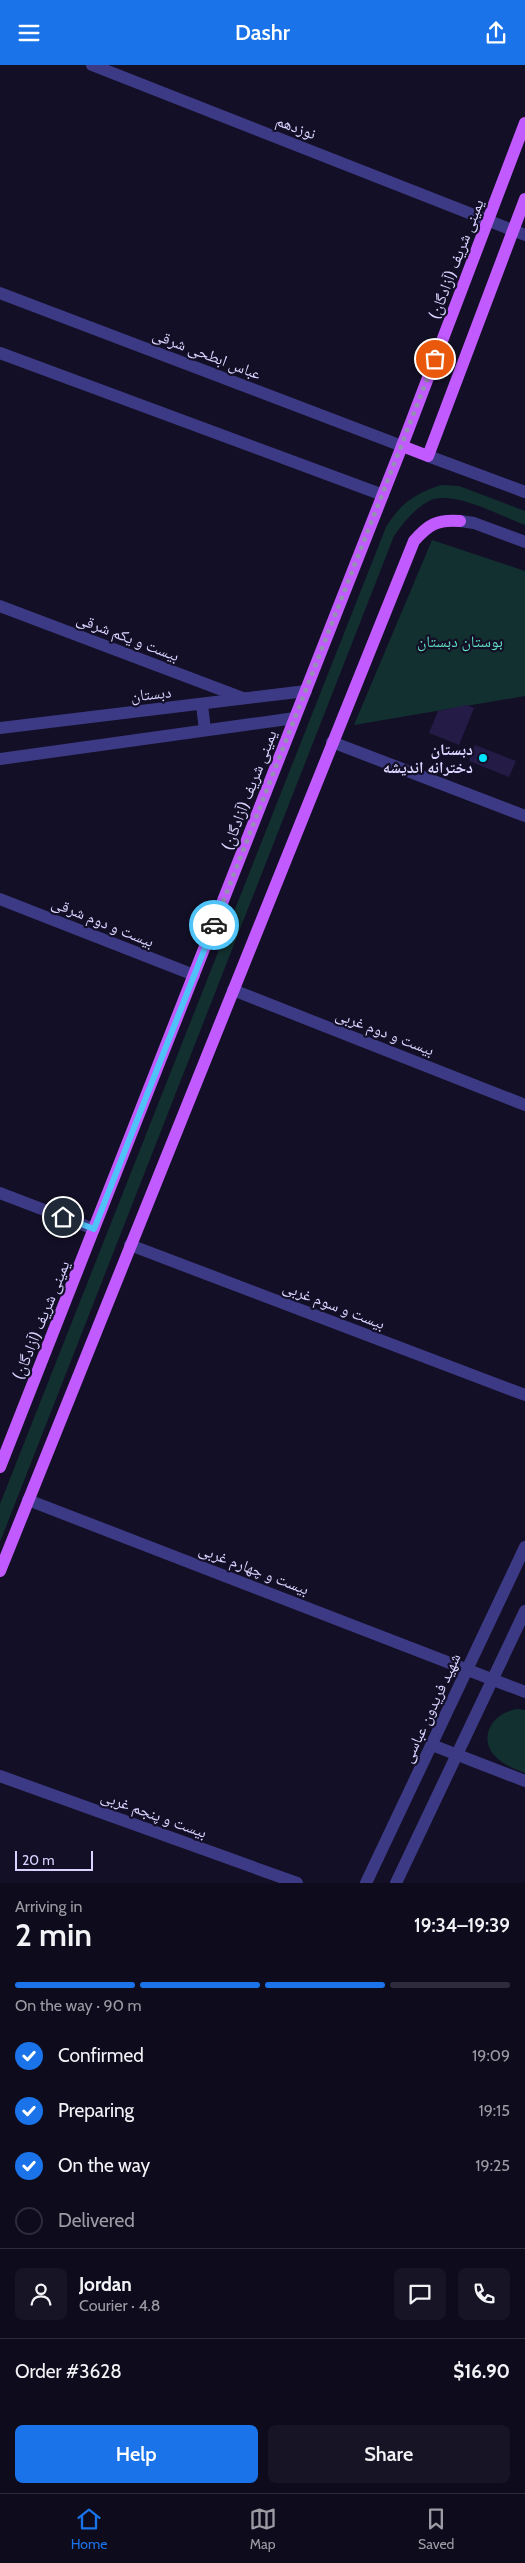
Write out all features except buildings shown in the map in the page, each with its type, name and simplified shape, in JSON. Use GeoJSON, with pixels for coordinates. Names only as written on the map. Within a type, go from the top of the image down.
{"type":"FeatureCollection","features":[{"type":"Feature","properties":{"kind":"main road","name":"یمینی شریف (آزادگان)"},"geometry":{"type":"LineString","coordinates":[[0,1467],[383,495],[525,123]]}},
{"type":"Feature","properties":{"kind":"main road"},"geometry":{"type":"LineString","coordinates":[[402,446],[428,456],[519,233],[525,199]]}},
{"type":"Feature","properties":{"kind":"main road"},"geometry":{"type":"LineString","coordinates":[[0,1571],[414,541],[427,527],[438,522],[460,521]]}},
{"type":"Feature","properties":{"kind":"street","name":"نوزدهم"},"geometry":{"type":"LineString","coordinates":[[92,65],[519,233]]}},
{"type":"Feature","properties":{"kind":"street","name":"عباس ابطحی شرقی"},"geometry":{"type":"LineString","coordinates":[[0,293],[402,446]]}},
{"type":"Feature","properties":{"kind":"street"},"geometry":{"type":"LineString","coordinates":[[0,353],[383,495]]}},
{"type":"Feature","properties":{"kind":"street"},"geometry":{"type":"LineString","coordinates":[[428,456],[525,491]]}},
{"type":"Feature","properties":{"kind":"street"},"geometry":{"type":"LineString","coordinates":[[460,521],[474,523],[525,542]]}},
{"type":"Feature","properties":{"kind":"street","name":"بیست و یکم شرقی"},"geometry":{"type":"LineString","coordinates":[[0,606],[245,699]]}},
{"type":"Feature","properties":{"kind":"street","name":"دبستان"},"geometry":{"type":"LineString","coordinates":[[0,728],[306,691]]}},
{"type":"Feature","properties":{"kind":"street"},"geometry":{"type":"LineString","coordinates":[[202,705],[205,730]]}},
{"type":"Feature","properties":{"kind":"street"},"geometry":{"type":"LineString","coordinates":[[0,759],[295,718]]}},
{"type":"Feature","properties":{"kind":"street"},"geometry":{"type":"LineString","coordinates":[[332,742],[525,815]]}},
{"type":"Feature","properties":{"kind":"street","name":"بیست و دوم شرقی"},"geometry":{"type":"LineString","coordinates":[[0,899],[194,975]]}},
{"type":"Feature","properties":{"kind":"street","name":"بیست و دوم غربی"},"geometry":{"type":"LineString","coordinates":[[233,990],[525,1105]]}},
{"type":"Feature","properties":{"kind":"street"},"geometry":{"type":"LineString","coordinates":[[0,1193],[94,1229]]}},
{"type":"Feature","properties":{"kind":"street","name":"بیست و سوم غربی"},"geometry":{"type":"LineString","coordinates":[[130,1245],[525,1395]]}},
{"type":"Feature","properties":{"kind":"street","name":"بیست و چهارم غربی"},"geometry":{"type":"LineString","coordinates":[[28,1500],[493,1679]]}},
{"type":"Feature","properties":{"kind":"street","name":"شهید فریدون عباسی"},"geometry":{"type":"LineString","coordinates":[[366,1883],[525,1547]]}},
{"type":"Feature","properties":{"kind":"street"},"geometry":{"type":"LineString","coordinates":[[396,1883],[525,1611]]}},
{"type":"Feature","properties":{"kind":"street"},"geometry":{"type":"LineString","coordinates":[[493,1679],[525,1692]]}},
{"type":"Feature","properties":{"kind":"street"},"geometry":{"type":"LineString","coordinates":[[432,1745],[525,1781]]}},
{"type":"Feature","properties":{"kind":"street","name":"بیست و پنجم غربی"},"geometry":{"type":"LineString","coordinates":[[0,1775],[297,1883]]}},
{"type":"Feature","properties":{"kind":"green space"},"geometry":{"type":"Polygon","coordinates":[[[441,485],[459,486],[525,511],[525,525],[464,501],[439,498],[429,501],[414,512],[394,536],[0,1542],[0,1504],[386,527],[409,500],[441,485]]]}},
{"type":"Feature","properties":{"kind":"green space","name":"بوستان دبستان"},"geometry":{"type":"Polygon","coordinates":[[[432,540],[525,571],[525,696],[354,725],[432,540]]]}},
{"type":"Feature","properties":{"kind":"green space"},"geometry":{"type":"Polygon","coordinates":[[[517,1709],[525,1710],[525,1773],[498,1759],[491,1752],[487,1736],[490,1728],[500,1716],[517,1709]]]}},
{"type":"Feature","properties":{"kind":"way so far"},"geometry":{"type":"LineString","coordinates":[[214,925],[435,359]]}},
{"type":"Feature","properties":{"kind":"place","name":"دبستان دخترانه اندیشه"},"geometry":{"type":"Point","coordinates":[483,758]}},
{"type":"Feature","properties":{"kind":"route"},"geometry":{"type":"LineString","coordinates":[[63,1217],[94,1229],[214,925]]}}]}
